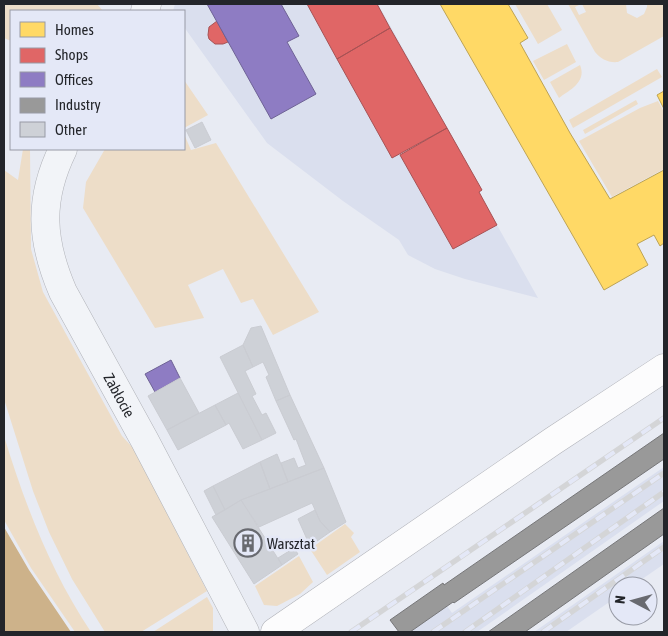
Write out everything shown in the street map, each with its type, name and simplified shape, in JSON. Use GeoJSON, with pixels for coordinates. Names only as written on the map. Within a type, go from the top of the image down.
{"type":"FeatureCollection","features":[{"type":"Feature","properties":{"kind":"street","name":"Zabłocie"},"geometry":{"type":"LineString","coordinates":[[63,150],[50,180],[45,214],[48,252],[54,272],[245,632]]}},
{"type":"Feature","properties":{"kind":"street"},"geometry":{"type":"LineString","coordinates":[[275,632],[553,441],[664,368]]}},
{"type":"Feature","properties":{"kind":"shaded area"},"geometry":{"type":"Polygon","coordinates":[[[4,4],[97,4],[102,10],[10,10],[10,41],[4,38],[4,4]]]}},
{"type":"Feature","properties":{"kind":"shaded area"},"geometry":{"type":"Polygon","coordinates":[[[175,4],[378,4],[482,190],[479,193],[538,298],[465,279],[435,269],[408,255],[399,240],[343,201],[267,143],[185,28],[185,10],[173,10],[175,4]]]}},
{"type":"Feature","properties":{"kind":"shaded area"},"geometry":{"type":"Polygon","coordinates":[[[515,4],[547,4],[562,30],[538,44],[515,4]]]}},
{"type":"Feature","properties":{"kind":"shaded area"},"geometry":{"type":"Polygon","coordinates":[[[568,4],[581,4],[575,7],[579,15],[586,12],[582,4],[626,4],[627,13],[637,18],[644,14],[647,4],[664,4],[664,36],[618,62],[602,59],[595,52],[568,4]]]}},
{"type":"Feature","properties":{"kind":"shaded area"},"geometry":{"type":"Polygon","coordinates":[[[567,44],[576,62],[544,80],[533,61],[567,44]]]}},
{"type":"Feature","properties":{"kind":"shaded area"},"geometry":{"type":"Polygon","coordinates":[[[580,65],[582,71],[579,81],[572,89],[559,98],[550,82],[580,65]]]}},
{"type":"Feature","properties":{"kind":"shaded area"},"geometry":{"type":"Polygon","coordinates":[[[657,69],[662,77],[573,128],[569,120],[657,69]]]}},
{"type":"Feature","properties":{"kind":"shaded area"},"geometry":{"type":"Polygon","coordinates":[[[185,81],[208,115],[185,127],[185,81]]]}},
{"type":"Feature","properties":{"kind":"shaded area"},"geometry":{"type":"Polygon","coordinates":[[[636,100],[638,104],[585,134],[583,130],[636,100]]]}},
{"type":"Feature","properties":{"kind":"shaded area"},"geometry":{"type":"Polygon","coordinates":[[[658,101],[664,112],[664,169],[612,197],[579,141],[640,108],[658,101]]]}},
{"type":"Feature","properties":{"kind":"shaded area"},"geometry":{"type":"Polygon","coordinates":[[[185,136],[191,150],[216,143],[319,312],[273,335],[253,299],[241,303],[223,269],[188,285],[204,318],[155,328],[83,208],[86,182],[104,150],[185,150],[185,136]]]}},
{"type":"Feature","properties":{"kind":"shaded area"},"geometry":{"type":"Polygon","coordinates":[[[23,150],[30,150],[31,249],[43,292],[122,436],[134,449],[207,591],[141,632],[105,632],[72,579],[49,532],[33,491],[4,399],[4,170],[18,180],[23,150]]]}},
{"type":"Feature","properties":{"kind":"shaded area"},"geometry":{"type":"Polygon","coordinates":[[[4,436],[30,513],[51,562],[91,632],[75,632],[31,568],[4,520],[4,436]]]}},
{"type":"Feature","properties":{"kind":"shaded area"},"geometry":{"type":"Polygon","coordinates":[[[664,467],[664,501],[477,632],[410,632],[447,606],[452,613],[664,467]]]}},
{"type":"Feature","properties":{"kind":"shaded area"},"geometry":{"type":"Polygon","coordinates":[[[345,524],[354,533],[351,537],[360,552],[327,575],[310,549],[345,524]]]}},
{"type":"Feature","properties":{"kind":"shaded area"},"geometry":{"type":"Polygon","coordinates":[[[4,527],[29,570],[71,632],[4,632],[4,527]]]}},
{"type":"Feature","properties":{"kind":"shaded area"},"geometry":{"type":"Polygon","coordinates":[[[664,541],[664,564],[647,576],[614,576],[664,541]]]}},
{"type":"Feature","properties":{"kind":"shaded area"},"geometry":{"type":"Polygon","coordinates":[[[299,556],[313,582],[300,594],[277,606],[264,605],[255,586],[299,556]]]}},
{"type":"Feature","properties":{"kind":"shaded area"},"geometry":{"type":"Polygon","coordinates":[[[608,580],[608,603],[566,632],[534,632],[608,580]]]}},
{"type":"Feature","properties":{"kind":"shaded area"},"geometry":{"type":"Polygon","coordinates":[[[207,597],[213,608],[213,632],[153,632],[207,597]]]}},
{"type":"Feature","properties":{"kind":"building: Homes"},"geometry":{"type":"Polygon","coordinates":[[[440,4],[508,4],[528,38],[520,43],[570,133],[610,199],[664,170],[664,243],[660,246],[654,235],[637,244],[648,265],[604,290],[440,4]]]}},
{"type":"Feature","properties":{"kind":"building: Homes"},"geometry":{"type":"Polygon","coordinates":[[[664,91],[664,109],[657,95],[664,91]]]}},
{"type":"Feature","properties":{"kind":"building: Shops"},"geometry":{"type":"Polygon","coordinates":[[[307,4],[377,4],[390,28],[337,59],[307,4]]]}},
{"type":"Feature","properties":{"kind":"building: Shops"},"geometry":{"type":"Polygon","coordinates":[[[217,21],[228,42],[223,44],[215,44],[209,39],[209,27],[217,21]]]}},
{"type":"Feature","properties":{"kind":"building: Shops"},"geometry":{"type":"Polygon","coordinates":[[[390,28],[447,128],[392,158],[337,59],[390,28]]]}},
{"type":"Feature","properties":{"kind":"building: Shops"},"geometry":{"type":"Polygon","coordinates":[[[447,128],[482,190],[479,192],[497,225],[453,249],[400,155],[447,128]]]}},
{"type":"Feature","properties":{"kind":"building: Offices"},"geometry":{"type":"Polygon","coordinates":[[[207,4],[281,4],[299,36],[287,42],[316,94],[271,119],[207,4]]]}},
{"type":"Feature","properties":{"kind":"building: Offices"},"geometry":{"type":"Polygon","coordinates":[[[171,360],[180,378],[155,392],[145,374],[171,360]]]}},
{"type":"Feature","properties":{"kind":"building: Industry"},"geometry":{"type":"Polygon","coordinates":[[[664,433],[664,459],[454,603],[410,632],[399,632],[390,620],[443,583],[444,585],[664,433]]]}},
{"type":"Feature","properties":{"kind":"building: Industry"},"geometry":{"type":"Polygon","coordinates":[[[664,508],[664,534],[525,632],[488,632],[664,508]]]}},
{"type":"Feature","properties":{"kind":"building: Other"},"geometry":{"type":"Polygon","coordinates":[[[202,122],[211,140],[195,148],[186,130],[202,122]]]}},
{"type":"Feature","properties":{"kind":"building: Other"},"geometry":{"type":"Polygon","coordinates":[[[261,326],[290,395],[276,401],[266,377],[269,375],[263,362],[253,367],[243,345],[251,328],[261,326]]]}},
{"type":"Feature","properties":{"kind":"building: Other"},"geometry":{"type":"Polygon","coordinates":[[[243,345],[253,367],[245,371],[256,394],[252,396],[262,415],[266,413],[276,433],[262,440],[220,357],[243,345]]]}},
{"type":"Feature","properties":{"kind":"building: Other"},"geometry":{"type":"Polygon","coordinates":[[[180,378],[199,413],[167,430],[148,396],[180,378]]]}},
{"type":"Feature","properties":{"kind":"building: Other"},"geometry":{"type":"Polygon","coordinates":[[[238,393],[262,440],[243,449],[229,423],[226,425],[215,405],[238,393]]]}},
{"type":"Feature","properties":{"kind":"building: Other"},"geometry":{"type":"Polygon","coordinates":[[[290,395],[324,468],[288,482],[281,463],[294,458],[298,468],[306,465],[296,439],[294,440],[276,401],[290,395]]]}},
{"type":"Feature","properties":{"kind":"building: Other"},"geometry":{"type":"Polygon","coordinates":[[[215,405],[226,425],[178,450],[167,430],[215,405]]]}},
{"type":"Feature","properties":{"kind":"building: Other"},"geometry":{"type":"Polygon","coordinates":[[[277,454],[288,482],[270,489],[260,462],[277,454]]]}},
{"type":"Feature","properties":{"kind":"building: Other"},"geometry":{"type":"Polygon","coordinates":[[[260,462],[270,489],[241,500],[225,510],[213,486],[260,462]]]}},
{"type":"Feature","properties":{"kind":"building: Other"},"geometry":{"type":"Polygon","coordinates":[[[324,468],[346,522],[330,532],[320,521],[312,503],[259,527],[241,500],[324,468]]]}},
{"type":"Feature","properties":{"kind":"building: Other"},"geometry":{"type":"Polygon","coordinates":[[[213,486],[225,510],[216,515],[204,491],[213,486]]]}},
{"type":"Feature","properties":{"kind":"building: Other","name":"Warsztat"},"geometry":{"type":"Polygon","coordinates":[[[241,500],[282,565],[254,584],[212,517],[241,500]]]}},
{"type":"Feature","properties":{"kind":"building: Other"},"geometry":{"type":"Polygon","coordinates":[[[315,510],[320,521],[330,532],[310,546],[298,519],[315,510]]]}},
{"type":"Feature","properties":{"kind":"building: Other"},"geometry":{"type":"Polygon","coordinates":[[[294,548],[298,554],[282,565],[278,558],[294,548]]]}},
{"type":"Feature","properties":{"kind":"railway"},"geometry":{"type":"LineString","coordinates":[[351,632],[664,418]]}},
{"type":"Feature","properties":{"kind":"railway"},"geometry":{"type":"LineString","coordinates":[[433,632],[664,473]]}},
{"type":"Feature","properties":{"kind":"railway"},"geometry":{"type":"LineString","coordinates":[[465,632],[664,492]]}},
{"type":"Feature","properties":{"kind":"railway"},"geometry":{"type":"LineString","coordinates":[[543,632],[664,547]]}},
{"type":"Feature","properties":{"kind":"place","name":"Warsztat"},"geometry":{"type":"Point","coordinates":[248,543]}}]}
